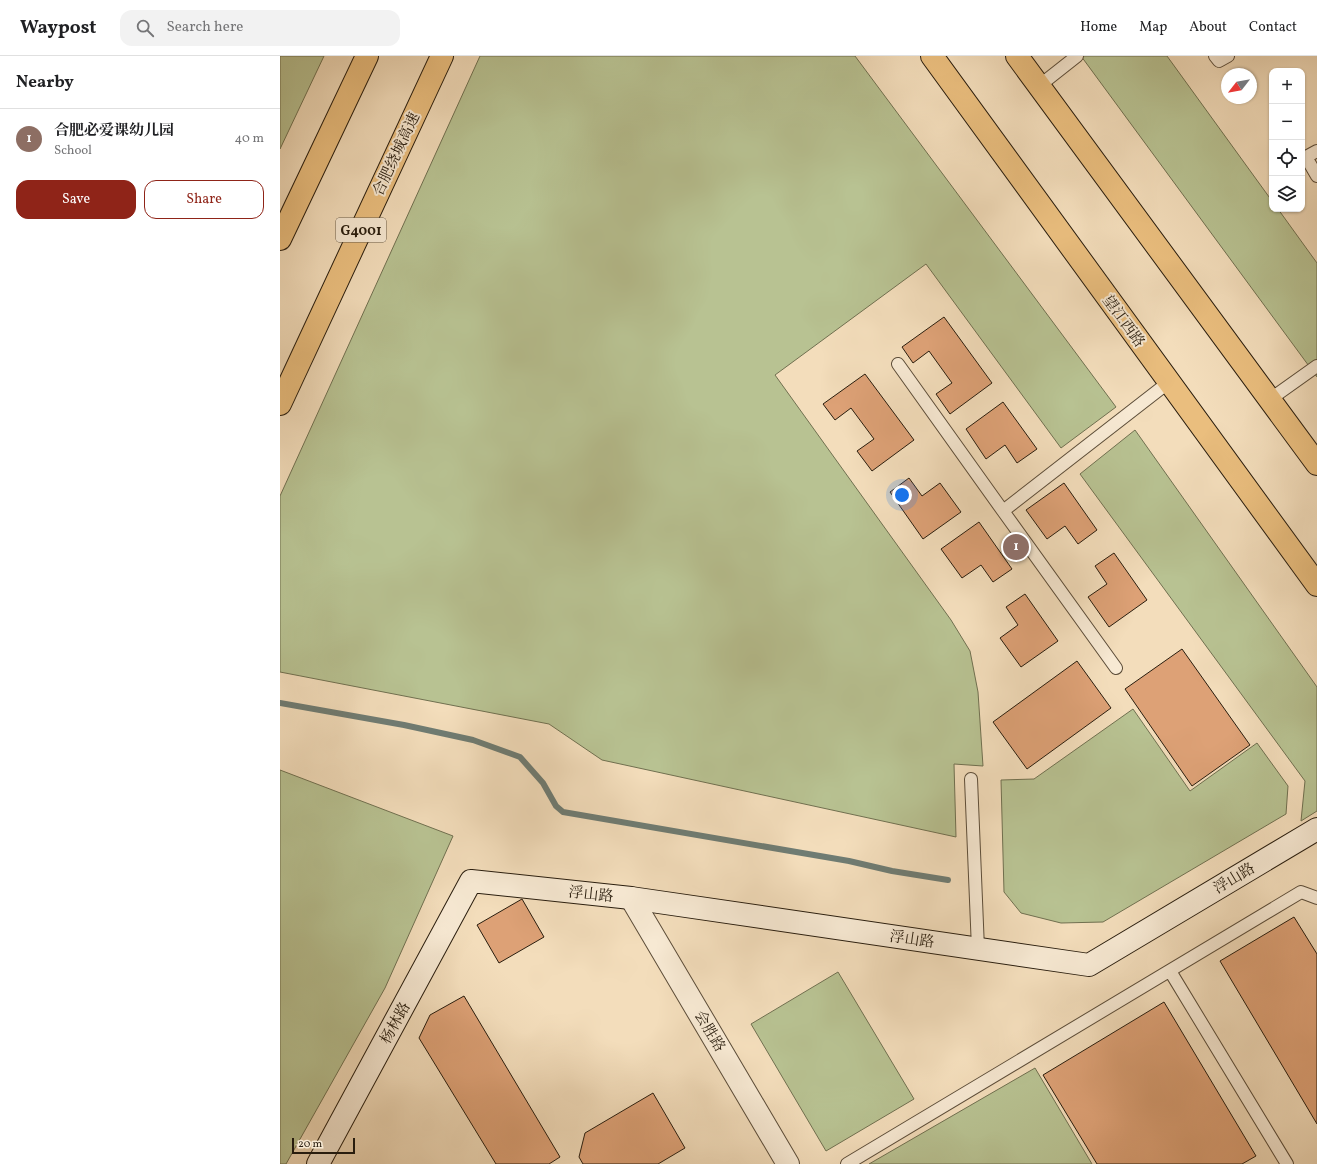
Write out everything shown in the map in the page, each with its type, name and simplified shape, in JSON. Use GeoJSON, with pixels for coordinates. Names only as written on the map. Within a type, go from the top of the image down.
{"type":"FeatureCollection","features":[{"type":"Feature","properties":{"kind":"main road"},"geometry":{"type":"LineString","coordinates":[[280,239],[367,56]]}},
{"type":"Feature","properties":{"kind":"main road","name":"合肥绕城高速"},"geometry":{"type":"LineString","coordinates":[[280,404],[442,56]]}},
{"type":"Feature","properties":{"kind":"main road","name":"望江西路"},"geometry":{"type":"LineString","coordinates":[[932,56],[1317,585]]}},
{"type":"Feature","properties":{"kind":"main road"},"geometry":{"type":"LineString","coordinates":[[1017,56],[1317,464]]}},
{"type":"Feature","properties":{"kind":"street","name":"浮山路"},"geometry":{"type":"LineString","coordinates":[[472,881],[631,898],[1089,965],[1317,828]]}},
{"type":"Feature","properties":{"kind":"street","name":"杨林路"},"geometry":{"type":"LineString","coordinates":[[318,1164],[472,881]]}},
{"type":"Feature","properties":{"kind":"street","name":"会胜路"},"geometry":{"type":"LineString","coordinates":[[631,898],[788,1164]]}},
{"type":"Feature","properties":{"kind":"lane"},"geometry":{"type":"LineString","coordinates":[[1039,86],[1077,56]]}},
{"type":"Feature","properties":{"kind":"lane"},"geometry":{"type":"LineString","coordinates":[[1215,56],[1219,61],[1228,56]]}},
{"type":"Feature","properties":{"kind":"lane"},"geometry":{"type":"LineString","coordinates":[[1317,151],[1306,157],[1317,176]]}},
{"type":"Feature","properties":{"kind":"lane"},"geometry":{"type":"LineString","coordinates":[[898,364],[1116,668]]}},
{"type":"Feature","properties":{"kind":"lane"},"geometry":{"type":"LineString","coordinates":[[1269,400],[1317,366]]}},
{"type":"Feature","properties":{"kind":"lane"},"geometry":{"type":"LineString","coordinates":[[1003,510],[1169,382]]}},
{"type":"Feature","properties":{"kind":"lane"},"geometry":{"type":"LineString","coordinates":[[971,780],[978,949]]}},
{"type":"Feature","properties":{"kind":"lane"},"geometry":{"type":"LineString","coordinates":[[847,1164],[1301,892],[1317,898]]}},
{"type":"Feature","properties":{"kind":"lane"},"geometry":{"type":"LineString","coordinates":[[1170,971],[1286,1164]]}},
{"type":"Feature","properties":{"kind":"green space"},"geometry":{"type":"Polygon","coordinates":[[[280,56],[324,56],[280,149],[280,56]]]}},
{"type":"Feature","properties":{"kind":"green space"},"geometry":{"type":"Polygon","coordinates":[[[480,56],[855,56],[1116,407],[1061,448],[926,264],[775,375],[951,620],[970,651],[978,692],[983,766],[954,764],[956,837],[602,760],[549,724],[280,672],[280,496],[480,56]]]}},
{"type":"Feature","properties":{"kind":"green space"},"geometry":{"type":"Polygon","coordinates":[[[1081,56],[1167,56],[1269,197],[1269,212],[1280,212],[1317,263],[1317,377],[1081,56]]]}},
{"type":"Feature","properties":{"kind":"green space"},"geometry":{"type":"Polygon","coordinates":[[[1135,430],[1317,687],[1317,811],[1301,821],[1305,781],[1080,474],[1135,430]]]}},
{"type":"Feature","properties":{"kind":"green space"},"geometry":{"type":"Polygon","coordinates":[[[1133,709],[1190,791],[1257,743],[1288,786],[1286,814],[1103,922],[1061,923],[1021,913],[1004,892],[1001,780],[1034,779],[1133,709]]]}},
{"type":"Feature","properties":{"kind":"green space"},"geometry":{"type":"Polygon","coordinates":[[[280,770],[453,836],[385,988],[286,1164],[280,1164],[280,770]]]}},
{"type":"Feature","properties":{"kind":"green space"},"geometry":{"type":"Polygon","coordinates":[[[838,972],[914,1099],[826,1151],[751,1024],[838,972]]]}},
{"type":"Feature","properties":{"kind":"green space"},"geometry":{"type":"Polygon","coordinates":[[[1035,1068],[1092,1164],[869,1164],[1035,1068]]]}},
{"type":"Feature","properties":{"kind":"building"},"geometry":{"type":"Polygon","coordinates":[[[944,317],[992,383],[950,414],[936,394],[952,383],[929,351],[913,363],[902,347],[944,317]]]}},
{"type":"Feature","properties":{"kind":"building"},"geometry":{"type":"Polygon","coordinates":[[[865,374],[914,440],[872,471],[857,451],[874,439],[851,408],[835,420],[823,404],[865,374]]]}},
{"type":"Feature","properties":{"kind":"building"},"geometry":{"type":"Polygon","coordinates":[[[1003,402],[1037,449],[1017,463],[1005,445],[986,459],[966,429],[1003,402]]]}},
{"type":"Feature","properties":{"kind":"building"},"geometry":{"type":"Polygon","coordinates":[[[909,478],[922,496],[940,483],[961,512],[923,539],[890,492],[909,478]]]}},
{"type":"Feature","properties":{"kind":"building"},"geometry":{"type":"Polygon","coordinates":[[[1064,483],[1097,530],[1078,544],[1065,526],[1047,539],[1026,510],[1064,483]]]}},
{"type":"Feature","properties":{"kind":"building"},"geometry":{"type":"Polygon","coordinates":[[[979,522],[1012,569],[993,582],[981,565],[962,578],[941,549],[979,522]]]}},
{"type":"Feature","properties":{"kind":"building"},"geometry":{"type":"Polygon","coordinates":[[[1114,553],[1147,600],[1109,627],[1088,597],[1107,584],[1095,566],[1114,553]]]}},
{"type":"Feature","properties":{"kind":"building"},"geometry":{"type":"Polygon","coordinates":[[[1025,594],[1058,641],[1021,667],[1000,638],[1018,625],[1006,607],[1025,594]]]}},
{"type":"Feature","properties":{"kind":"building"},"geometry":{"type":"Polygon","coordinates":[[[1182,649],[1250,745],[1192,786],[1125,689],[1182,649]]]}},
{"type":"Feature","properties":{"kind":"building"},"geometry":{"type":"Polygon","coordinates":[[[1077,661],[1111,708],[1027,769],[993,722],[1077,661]]]}},
{"type":"Feature","properties":{"kind":"building"},"geometry":{"type":"Polygon","coordinates":[[[522,899],[544,937],[499,963],[477,925],[522,899]]]}},
{"type":"Feature","properties":{"kind":"building"},"geometry":{"type":"Polygon","coordinates":[[[1294,917],[1317,954],[1317,1124],[1220,961],[1294,917]]]}},
{"type":"Feature","properties":{"kind":"building"},"geometry":{"type":"Polygon","coordinates":[[[464,996],[560,1157],[549,1164],[496,1164],[419,1038],[430,1015],[464,996]]]}},
{"type":"Feature","properties":{"kind":"building"},"geometry":{"type":"Polygon","coordinates":[[[1164,1002],[1256,1156],[1242,1164],[1097,1164],[1043,1075],[1164,1002]]]}},
{"type":"Feature","properties":{"kind":"building"},"geometry":{"type":"Polygon","coordinates":[[[653,1093],[685,1148],[658,1164],[583,1164],[579,1157],[585,1133],[653,1093]]]}},
{"type":"Feature","properties":{"kind":"waterway"},"geometry":{"type":"LineString","coordinates":[[280,703],[404,725],[473,740],[520,757],[543,783],[556,806],[563,812],[849,861],[892,871],[948,880]]}},
{"type":"Feature","properties":{"kind":"place","name":"合肥必爱课幼儿园"},"geometry":{"type":"Point","coordinates":[1016,547]}}]}
